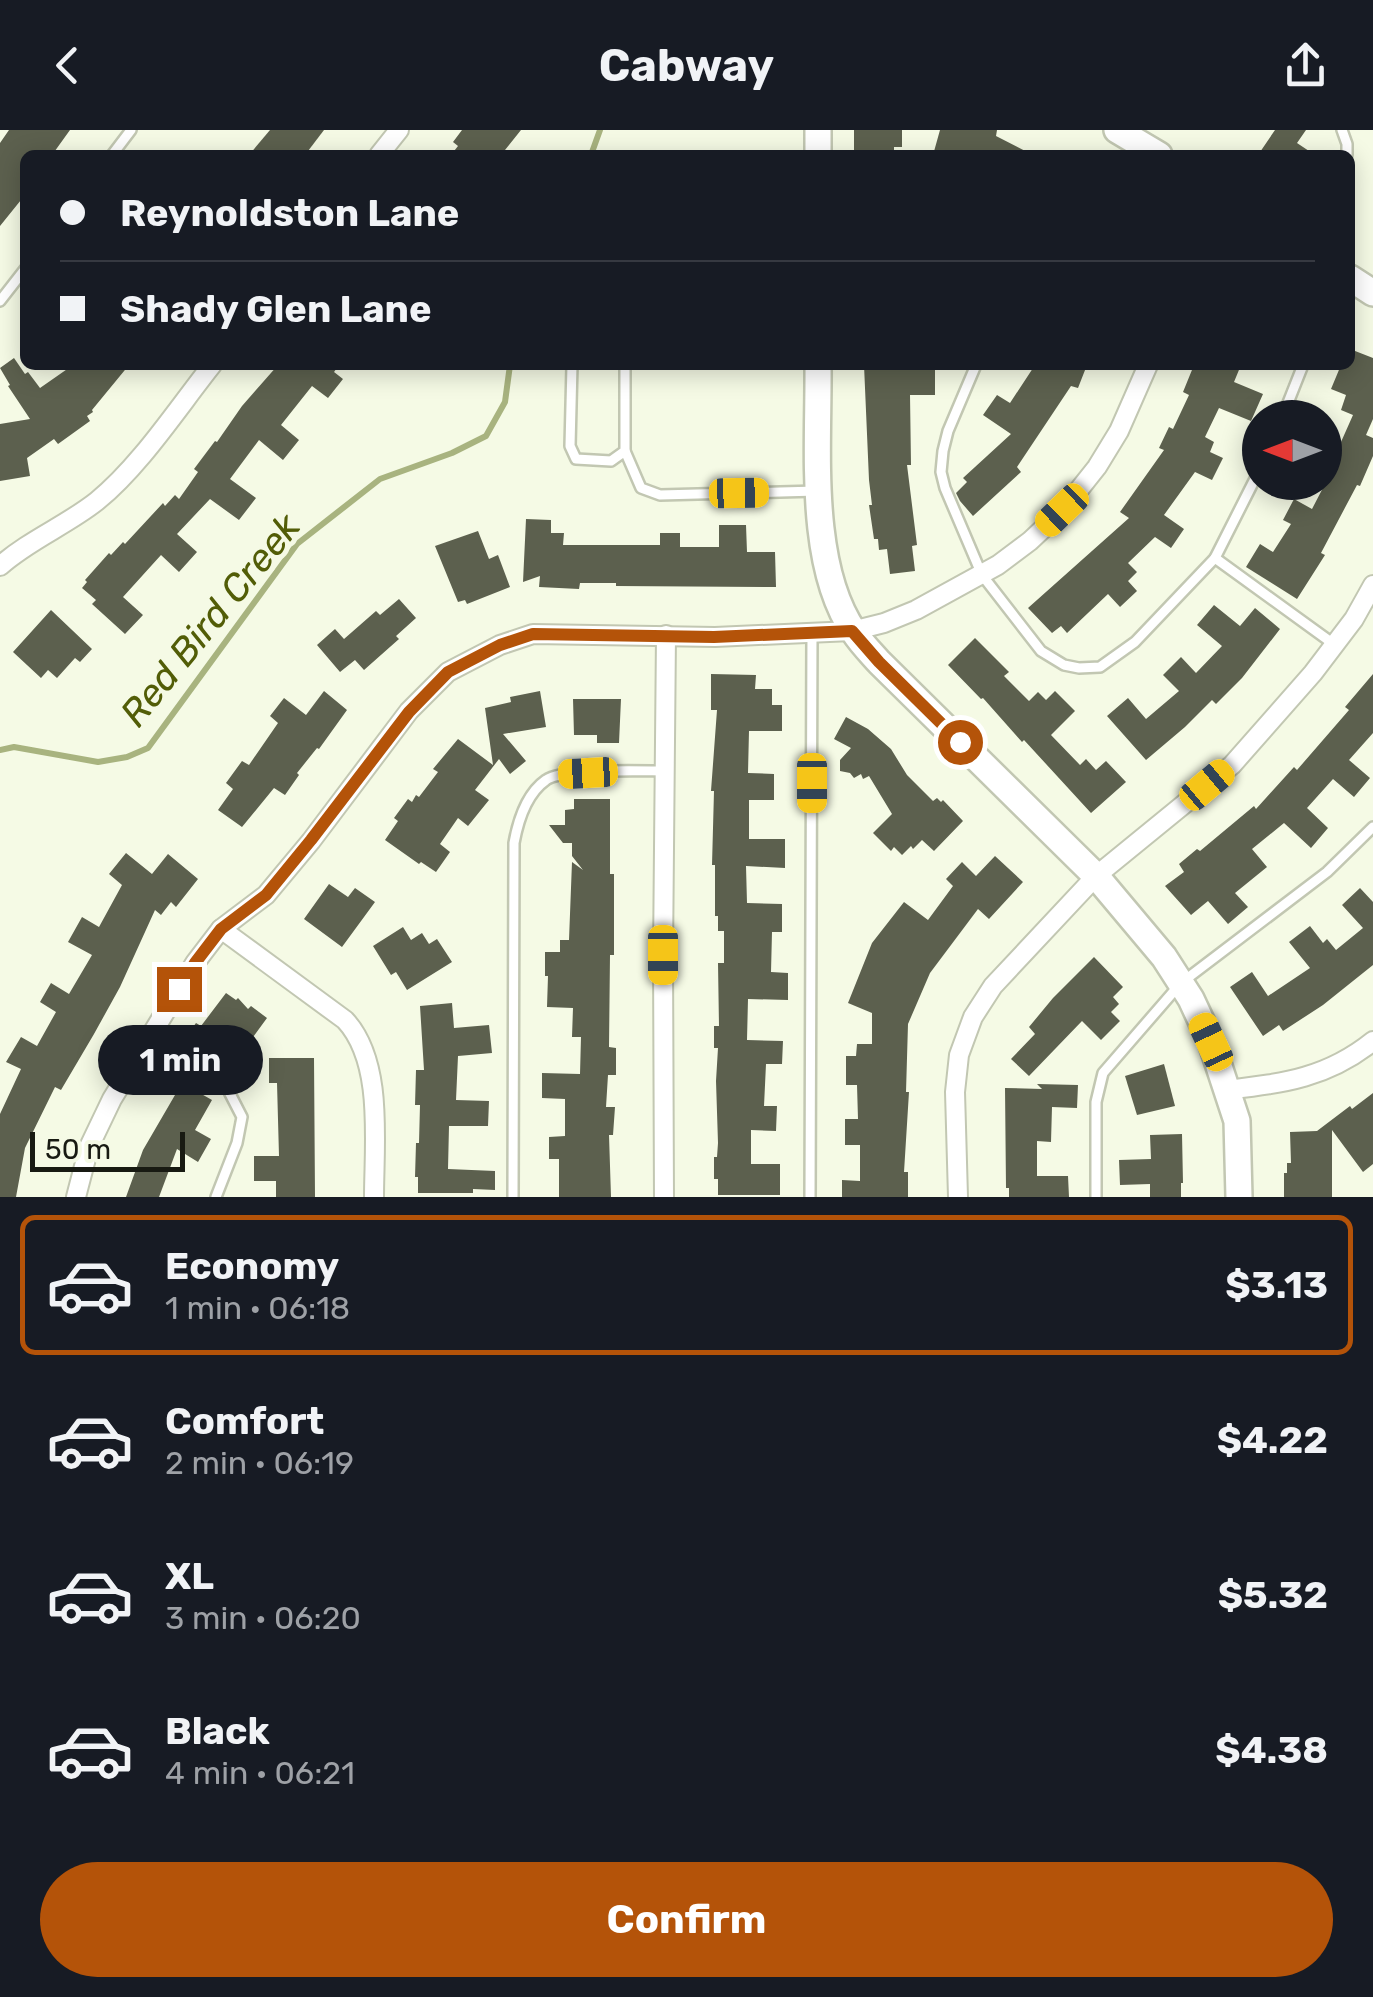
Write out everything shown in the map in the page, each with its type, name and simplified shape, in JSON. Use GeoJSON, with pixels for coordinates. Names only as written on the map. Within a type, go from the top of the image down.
{"type":"FeatureCollection","features":[{"type":"Feature","properties":{"kind":"street"},"geometry":{"type":"LineString","coordinates":[[383,150],[399,130]]}},
{"type":"Feature","properties":{"kind":"street"},"geometry":{"type":"LineString","coordinates":[[1117,130],[1150,150]]}},
{"type":"Feature","properties":{"kind":"street"},"geometry":{"type":"LineString","coordinates":[[2,561],[70,521],[100,498],[130,468],[208,370]]}},
{"type":"Feature","properties":{"kind":"street"},"geometry":{"type":"LineString","coordinates":[[818,370],[819,516],[835,593],[852,631],[1096,876],[1164,957],[1191,998],[1211,1042],[1237,1121],[1239,1197]]}},
{"type":"Feature","properties":{"kind":"street"},"geometry":{"type":"LineString","coordinates":[[76,1197],[89,1147],[112,1099],[195,963],[221,929],[266,895],[409,712],[448,672],[500,645],[533,634],[714,637],[852,631],[916,610],[982,575],[1030,542],[1062,510],[1097,467],[1119,431],[1146,370]]}},
{"type":"Feature","properties":{"kind":"street"},"geometry":{"type":"LineString","coordinates":[[958,1197],[955,1092],[959,1055],[973,1017],[993,986],[1096,876],[1232,764],[1335,645],[1373,585]]}},
{"type":"Feature","properties":{"kind":"street"},"geometry":{"type":"LineString","coordinates":[[664,1197],[666,635]]}},
{"type":"Feature","properties":{"kind":"street"},"geometry":{"type":"LineString","coordinates":[[221,929],[345,1020],[358,1034],[372,1088],[374,1197]]}},
{"type":"Feature","properties":{"kind":"street"},"geometry":{"type":"LineString","coordinates":[[1227,1090],[1265,1086],[1330,1070],[1373,1041]]}},
{"type":"Feature","properties":{"kind":"lane"},"geometry":{"type":"LineString","coordinates":[[116,150],[131,130]]}},
{"type":"Feature","properties":{"kind":"lane"},"geometry":{"type":"LineString","coordinates":[[0,301],[20,275]]}},
{"type":"Feature","properties":{"kind":"lane"},"geometry":{"type":"LineString","coordinates":[[572,370],[570,446],[576,459],[611,461],[625,451]]}},
{"type":"Feature","properties":{"kind":"lane"},"geometry":{"type":"LineString","coordinates":[[625,370],[625,451],[642,488],[660,495],[819,491]]}},
{"type":"Feature","properties":{"kind":"lane"},"geometry":{"type":"LineString","coordinates":[[974,370],[948,431],[941,472],[982,575],[1041,650],[1064,664],[1079,668],[1100,666],[1135,642],[1216,558],[1245,500]]}},
{"type":"Feature","properties":{"kind":"lane"},"geometry":{"type":"LineString","coordinates":[[1289,400],[1302,370]]}},
{"type":"Feature","properties":{"kind":"lane"},"geometry":{"type":"LineString","coordinates":[[1216,558],[1335,645]]}},
{"type":"Feature","properties":{"kind":"lane"},"geometry":{"type":"LineString","coordinates":[[810,1197],[812,632]]}},
{"type":"Feature","properties":{"kind":"lane"},"geometry":{"type":"LineString","coordinates":[[514,1197],[513,903],[518,823],[547,778],[665,771]]}},
{"type":"Feature","properties":{"kind":"lane"},"geometry":{"type":"LineString","coordinates":[[1096,1197],[1096,1102],[1103,1073],[1181,983],[1327,872],[1373,826]]}},
{"type":"Feature","properties":{"kind":"lane"},"geometry":{"type":"LineString","coordinates":[[146,1042],[224,1082],[242,1117],[237,1143],[216,1197]]}},
{"type":"Feature","properties":{"kind":"building"},"geometry":{"type":"Polygon","coordinates":[[[9,130],[70,130],[56,150],[20,150],[20,201],[0,226],[0,143],[9,130]]]}},
{"type":"Feature","properties":{"kind":"building"},"geometry":{"type":"Polygon","coordinates":[[[270,130],[324,130],[309,150],[253,150],[270,130]]]}},
{"type":"Feature","properties":{"kind":"building"},"geometry":{"type":"Polygon","coordinates":[[[462,130],[521,130],[505,150],[455,150],[458,146],[453,142],[462,130]]]}},
{"type":"Feature","properties":{"kind":"building"},"geometry":{"type":"Polygon","coordinates":[[[854,130],[902,130],[902,147],[854,150],[854,130]]]}},
{"type":"Feature","properties":{"kind":"building"},"geometry":{"type":"Polygon","coordinates":[[[940,130],[997,130],[996,136],[1023,150],[934,150],[940,130]]]}},
{"type":"Feature","properties":{"kind":"building"},"geometry":{"type":"Polygon","coordinates":[[[1275,130],[1306,130],[1297,143],[1308,150],[1261,150],[1275,130]]]}},
{"type":"Feature","properties":{"kind":"building"},"geometry":{"type":"Polygon","coordinates":[[[1355,351],[1373,358],[1373,419],[1366,435],[1373,438],[1373,456],[1321,553],[1325,555],[1297,599],[1246,567],[1260,544],[1273,552],[1291,524],[1283,520],[1293,500],[1312,509],[1317,500],[1342,500],[1342,440],[1353,415],[1342,410],[1346,395],[1331,389],[1339,370],[1355,370],[1355,351]]]}},
{"type":"Feature","properties":{"kind":"building"},"geometry":{"type":"Polygon","coordinates":[[[14,358],[20,370],[28,372],[40,388],[66,370],[125,370],[87,416],[90,421],[58,444],[54,439],[27,458],[30,476],[0,481],[0,424],[30,419],[0,368],[14,358]]]}},
{"type":"Feature","properties":{"kind":"building"},"geometry":{"type":"Polygon","coordinates":[[[274,370],[335,370],[343,379],[328,398],[312,386],[281,425],[299,440],[283,460],[259,440],[230,479],[256,498],[239,520],[210,499],[177,534],[197,552],[179,572],[161,555],[123,597],[143,615],[125,634],[92,604],[96,600],[82,588],[85,580],[163,503],[165,506],[175,495],[179,499],[198,472],[194,469],[274,370]]]}},
{"type":"Feature","properties":{"kind":"building"},"geometry":{"type":"Polygon","coordinates":[[[864,370],[935,370],[935,395],[910,395],[911,465],[907,465],[917,545],[912,546],[915,571],[890,574],[887,549],[879,550],[878,539],[874,539],[864,370]]]}},
{"type":"Feature","properties":{"kind":"building"},"geometry":{"type":"Polygon","coordinates":[[[1032,370],[1085,370],[1078,388],[1071,386],[1017,467],[1021,472],[973,516],[956,493],[967,482],[963,478],[1011,434],[983,415],[997,395],[1010,403],[1032,370]]]}},
{"type":"Feature","properties":{"kind":"building"},"geometry":{"type":"Polygon","coordinates":[[[1192,370],[1239,370],[1234,382],[1263,394],[1260,400],[1242,400],[1242,417],[1219,408],[1205,437],[1214,442],[1210,452],[1223,458],[1212,480],[1195,472],[1164,515],[1184,529],[1171,548],[1155,537],[1128,563],[1137,572],[1128,581],[1137,591],[1120,607],[1108,594],[1067,633],[1061,626],[1052,633],[1028,608],[1129,518],[1120,512],[1164,450],[1159,448],[1189,395],[1183,392],[1192,370]]]}},
{"type":"Feature","properties":{"kind":"building"},"geometry":{"type":"Polygon","coordinates":[[[526,519],[551,520],[551,533],[564,533],[563,545],[660,545],[660,533],[680,533],[680,547],[719,547],[719,525],[746,525],[747,552],[775,552],[776,587],[580,583],[579,589],[539,587],[540,576],[523,582],[526,519]]]}},
{"type":"Feature","properties":{"kind":"building"},"geometry":{"type":"Polygon","coordinates":[[[478,531],[489,559],[498,555],[510,587],[467,604],[465,600],[458,602],[435,546],[478,531]]]}},
{"type":"Feature","properties":{"kind":"building"},"geometry":{"type":"Polygon","coordinates":[[[399,599],[416,618],[364,670],[355,660],[340,672],[317,645],[335,629],[344,639],[376,611],[380,615],[399,599]]]}},
{"type":"Feature","properties":{"kind":"building"},"geometry":{"type":"Polygon","coordinates":[[[1214,605],[1240,626],[1255,608],[1280,629],[1216,704],[1212,700],[1146,760],[1107,716],[1128,698],[1146,719],[1179,691],[1163,675],[1181,657],[1196,673],[1222,646],[1197,625],[1214,605]]]}},
{"type":"Feature","properties":{"kind":"building"},"geometry":{"type":"Polygon","coordinates":[[[51,610],[92,649],[80,662],[75,658],[57,678],[48,670],[41,678],[13,652],[51,610]]]}},
{"type":"Feature","properties":{"kind":"building"},"geometry":{"type":"Polygon","coordinates":[[[975,638],[1009,672],[1004,676],[1029,701],[1038,692],[1046,700],[1055,691],[1075,711],[1051,735],[1080,765],[1086,759],[1096,770],[1106,761],[1126,782],[1091,813],[948,665],[975,638]]]}},
{"type":"Feature","properties":{"kind":"building"},"geometry":{"type":"Polygon","coordinates":[[[711,674],[756,675],[755,689],[772,689],[772,705],[782,705],[782,731],[749,731],[748,773],[774,774],[774,800],[749,800],[749,839],[785,839],[785,868],[746,866],[747,903],[782,904],[782,932],[772,932],[771,972],[788,973],[788,1000],[748,999],[747,1040],[783,1041],[782,1064],[766,1064],[764,1106],[777,1106],[776,1131],[751,1130],[751,1164],[780,1164],[780,1195],[718,1195],[718,1179],[714,1179],[718,1048],[714,1048],[714,1026],[719,1026],[718,963],[724,963],[724,931],[718,931],[715,916],[712,865],[711,791],[717,710],[711,710],[711,674]]]}},
{"type":"Feature","properties":{"kind":"building"},"geometry":{"type":"Polygon","coordinates":[[[1373,674],[1373,733],[1349,760],[1370,778],[1354,797],[1333,779],[1307,808],[1328,828],[1311,848],[1284,823],[1252,849],[1267,867],[1235,893],[1248,907],[1228,924],[1208,901],[1191,915],[1165,886],[1184,872],[1179,864],[1254,806],[1256,809],[1294,767],[1297,770],[1349,710],[1345,707],[1373,674]]]}},
{"type":"Feature","properties":{"kind":"building"},"geometry":{"type":"Polygon","coordinates":[[[324,691],[347,710],[297,773],[285,795],[274,788],[242,827],[218,810],[233,789],[226,783],[242,761],[249,765],[278,723],[270,716],[284,698],[306,715],[324,691]]]}},
{"type":"Feature","properties":{"kind":"building"},"geometry":{"type":"Polygon","coordinates":[[[540,691],[546,727],[503,734],[526,761],[510,774],[499,759],[475,790],[489,800],[468,826],[458,818],[440,844],[450,852],[436,872],[385,840],[398,821],[394,818],[408,799],[412,802],[416,795],[419,797],[438,772],[433,769],[458,739],[493,765],[485,708],[511,702],[510,697],[540,691]]]}},
{"type":"Feature","properties":{"kind":"building"},"geometry":{"type":"Polygon","coordinates":[[[573,699],[621,699],[619,743],[597,743],[597,735],[574,735],[573,699]]]}},
{"type":"Feature","properties":{"kind":"building"},"geometry":{"type":"Polygon","coordinates":[[[846,717],[891,749],[907,775],[933,801],[943,800],[963,821],[934,851],[922,840],[902,855],[894,847],[891,851],[873,833],[892,814],[869,776],[863,779],[861,774],[854,778],[840,771],[840,760],[851,748],[834,739],[846,717]]]}},
{"type":"Feature","properties":{"kind":"building"},"geometry":{"type":"Polygon","coordinates":[[[574,799],[610,799],[614,955],[610,955],[609,1047],[616,1048],[616,1075],[608,1075],[606,1107],[615,1107],[613,1135],[609,1135],[611,1197],[559,1197],[559,1159],[549,1159],[549,1137],[565,1136],[565,1099],[542,1098],[542,1073],[580,1074],[581,1037],[572,1037],[573,1008],[547,1007],[545,976],[545,952],[560,952],[560,940],[569,940],[572,862],[583,870],[572,856],[572,843],[563,843],[549,825],[565,825],[565,810],[574,809],[574,799]]]}},
{"type":"Feature","properties":{"kind":"building"},"geometry":{"type":"Polygon","coordinates":[[[126,853],[152,874],[168,854],[198,879],[176,907],[171,902],[161,915],[155,910],[120,987],[61,1090],[55,1087],[25,1148],[16,1197],[0,1197],[0,1114],[21,1069],[6,1062],[21,1037],[37,1046],[56,1012],[40,1002],[51,983],[69,994],[92,955],[68,942],[82,917],[99,927],[122,885],[109,874],[126,853]]]}},
{"type":"Feature","properties":{"kind":"building"},"geometry":{"type":"Polygon","coordinates":[[[995,856],[1023,882],[989,919],[978,909],[930,973],[908,1024],[904,1172],[908,1172],[908,1197],[842,1197],[842,1180],[860,1181],[860,1145],[845,1145],[845,1119],[858,1119],[857,1085],[846,1085],[846,1056],[856,1056],[857,1044],[872,1044],[872,1013],[848,1003],[872,943],[904,902],[928,920],[953,886],[946,879],[962,862],[976,876],[995,856]]]}},
{"type":"Feature","properties":{"kind":"building"},"geometry":{"type":"Polygon","coordinates":[[[329,884],[348,897],[355,888],[375,902],[342,947],[304,919],[329,884]]]}},
{"type":"Feature","properties":{"kind":"building"},"geometry":{"type":"Polygon","coordinates":[[[1360,888],[1373,902],[1373,965],[1283,1031],[1279,1025],[1263,1036],[1230,987],[1252,972],[1268,996],[1310,968],[1289,942],[1310,926],[1323,943],[1327,939],[1336,950],[1363,928],[1342,905],[1360,888]]]}},
{"type":"Feature","properties":{"kind":"building"},"geometry":{"type":"Polygon","coordinates":[[[403,927],[411,940],[422,933],[429,944],[437,939],[452,962],[407,990],[396,972],[391,975],[373,946],[403,927]]]}},
{"type":"Feature","properties":{"kind":"building"},"geometry":{"type":"Polygon","coordinates":[[[1094,957],[1123,987],[1113,997],[1119,1004],[1111,1012],[1120,1021],[1101,1040],[1082,1021],[1029,1076],[1011,1059],[1035,1034],[1029,1027],[1094,957]]]}},
{"type":"Feature","properties":{"kind":"building"},"geometry":{"type":"Polygon","coordinates":[[[226,993],[267,1018],[240,1055],[215,1037],[204,1052],[185,1038],[196,1023],[201,1026],[226,993]]]}},
{"type":"Feature","properties":{"kind":"building"},"geometry":{"type":"Polygon","coordinates":[[[452,1003],[454,1028],[489,1025],[492,1053],[458,1056],[456,1100],[489,1101],[488,1126],[449,1126],[448,1169],[495,1171],[495,1190],[418,1193],[415,1177],[420,1105],[415,1105],[416,1070],[424,1070],[420,1006],[452,1003]]]}},
{"type":"Feature","properties":{"kind":"building"},"geometry":{"type":"Polygon","coordinates":[[[269,1058],[314,1058],[315,1197],[276,1197],[276,1181],[254,1181],[254,1156],[279,1156],[277,1083],[269,1083],[269,1058]]]}},
{"type":"Feature","properties":{"kind":"building"},"geometry":{"type":"Polygon","coordinates":[[[1164,1064],[1175,1106],[1137,1115],[1125,1076],[1164,1064]]]}},
{"type":"Feature","properties":{"kind":"building"},"geometry":{"type":"Polygon","coordinates":[[[182,1083],[212,1100],[195,1130],[211,1139],[198,1162],[177,1149],[159,1197],[126,1197],[143,1150],[182,1083]]]}},
{"type":"Feature","properties":{"kind":"building"},"geometry":{"type":"Polygon","coordinates":[[[1037,1084],[1078,1085],[1077,1108],[1052,1107],[1051,1142],[1037,1141],[1037,1176],[1068,1176],[1069,1197],[1009,1197],[1006,1188],[1005,1088],[1042,1089],[1037,1084]]]}},
{"type":"Feature","properties":{"kind":"building"},"geometry":{"type":"Polygon","coordinates":[[[1373,1093],[1373,1164],[1363,1172],[1332,1130],[1332,1197],[1284,1197],[1284,1173],[1287,1163],[1291,1163],[1290,1132],[1317,1131],[1373,1093]]]}},
{"type":"Feature","properties":{"kind":"building"},"geometry":{"type":"Polygon","coordinates":[[[1182,1134],[1181,1197],[1150,1197],[1150,1184],[1120,1185],[1119,1160],[1151,1159],[1150,1135],[1182,1134]]]}},
{"type":"Feature","properties":{"kind":"waterway","name":"Red Bird Creek"},"geometry":{"type":"LineString","coordinates":[[593,150],[600,130]]}},
{"type":"Feature","properties":{"kind":"waterway","name":"Red Bird Creek"},"geometry":{"type":"LineString","coordinates":[[0,750],[14,747],[98,762],[127,757],[148,748],[297,544],[380,479],[486,436],[505,402],[509,370]]}},
{"type":"Feature","properties":{"kind":"route"},"geometry":{"type":"LineString","coordinates":[[179,989],[221,929],[266,895],[409,712],[448,672],[500,645],[533,634],[714,637],[852,631],[960,742]]}}]}
